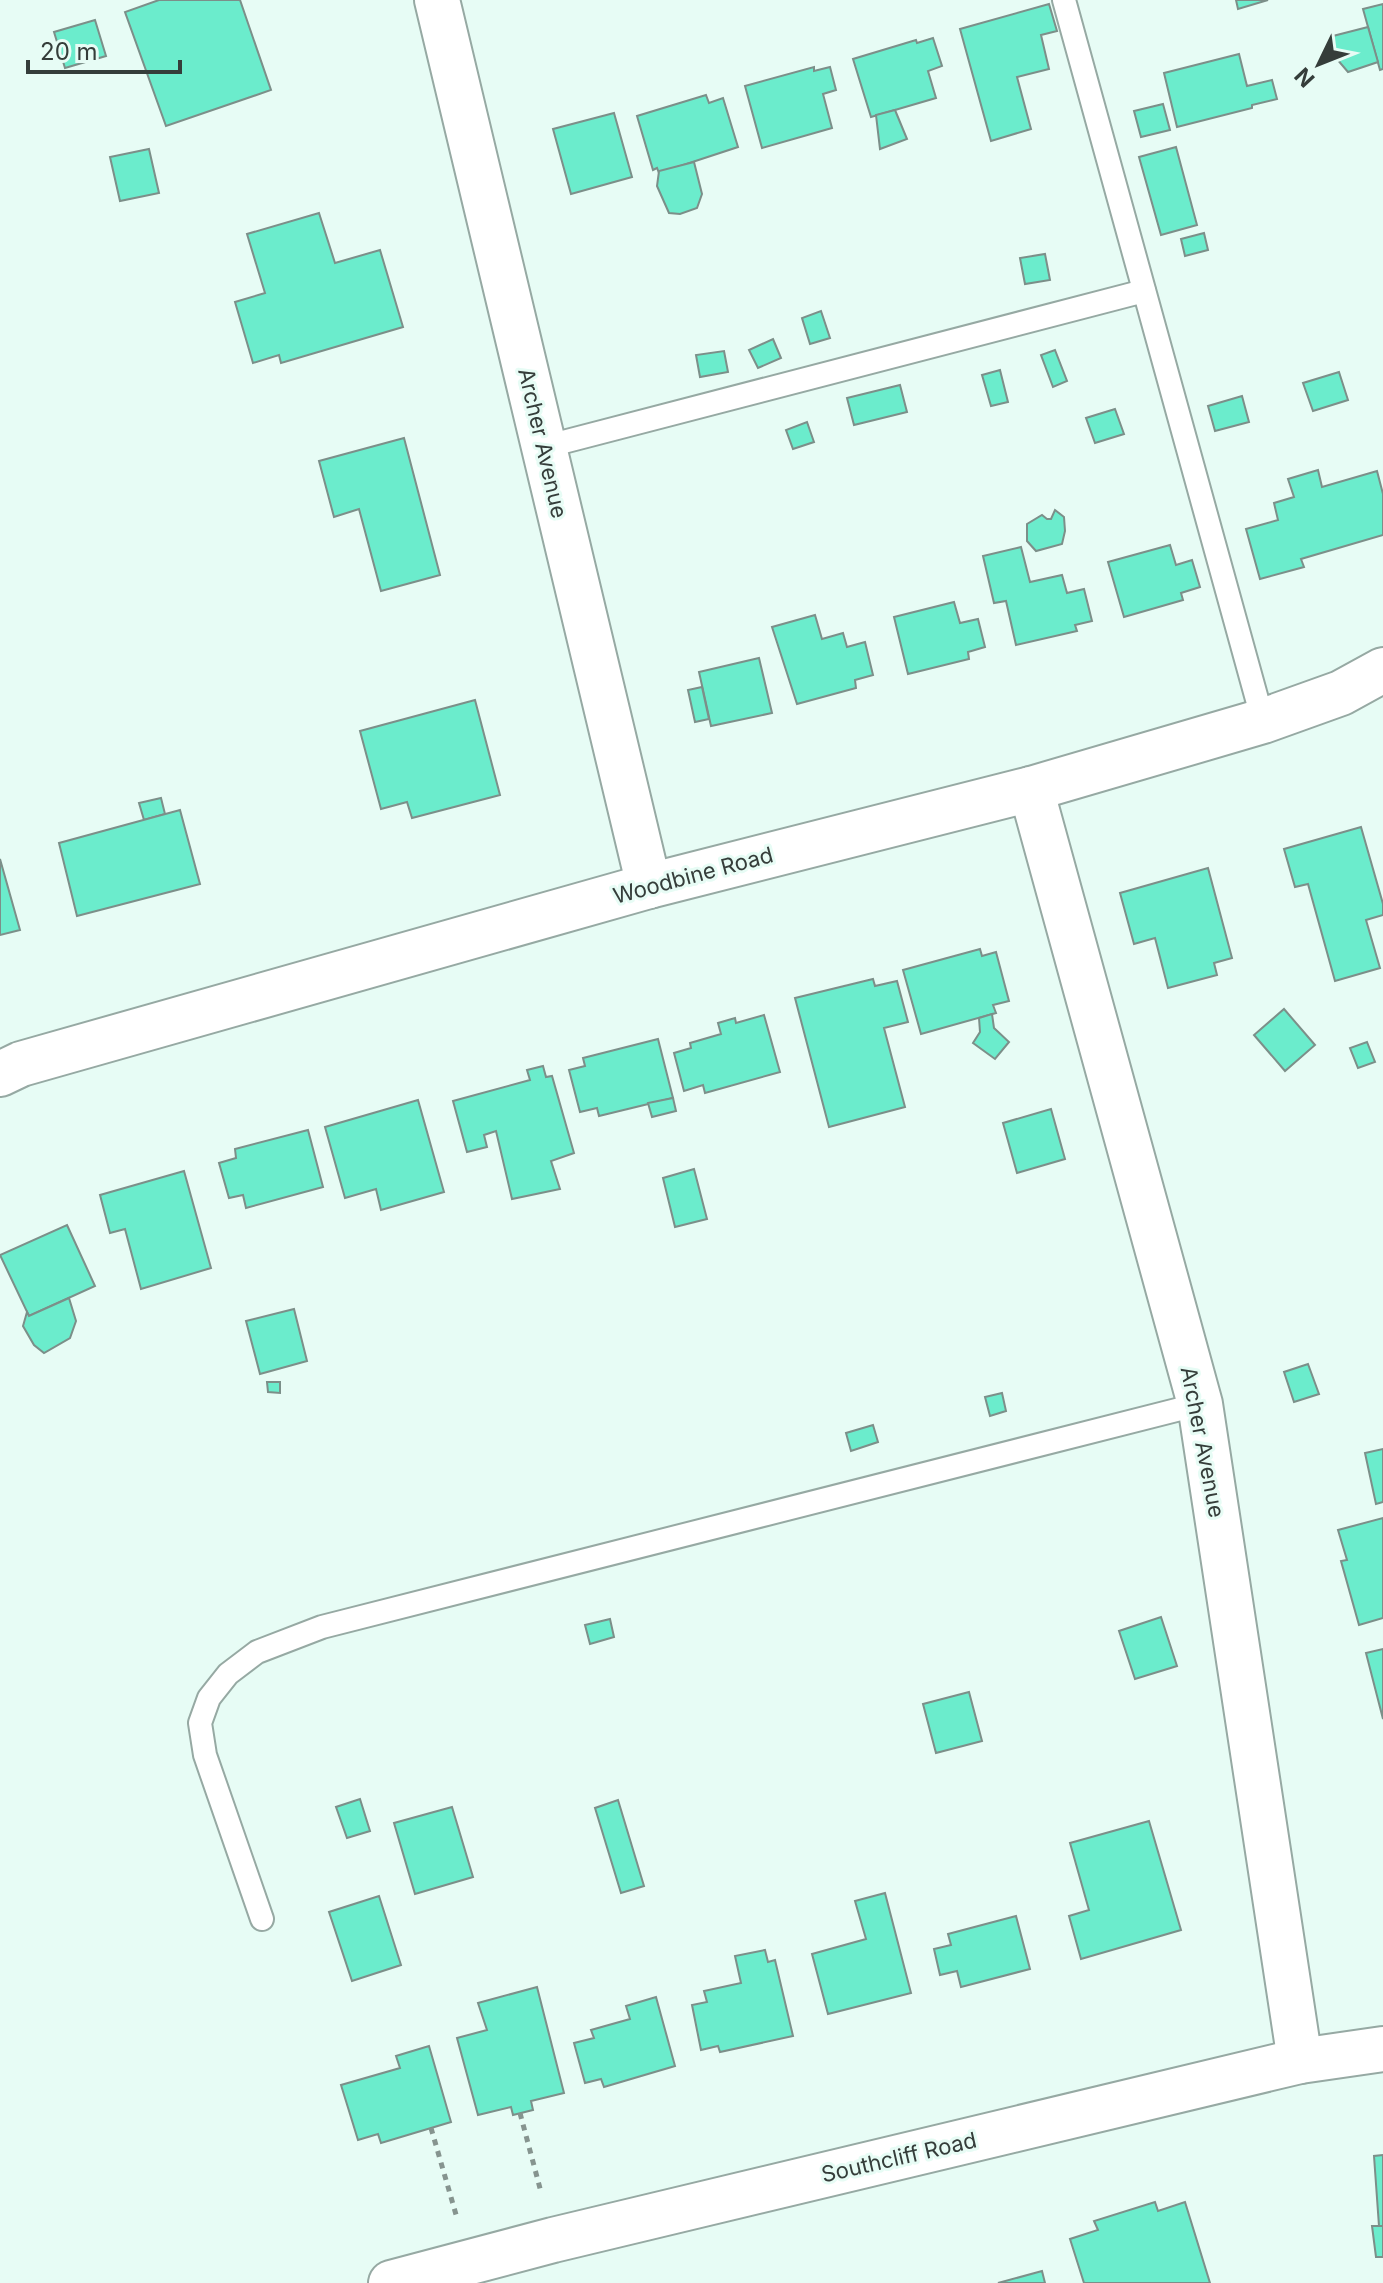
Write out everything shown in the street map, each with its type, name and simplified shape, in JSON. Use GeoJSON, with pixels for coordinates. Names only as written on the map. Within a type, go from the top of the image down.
{"type":"FeatureCollection","features":[{"type":"Feature","properties":{"kind":"street","name":"Archer Avenue"},"geometry":{"type":"LineString","coordinates":[[437,0],[649,886]]}},
{"type":"Feature","properties":{"kind":"street","name":"Woodbine Road"},"geometry":{"type":"LineString","coordinates":[[0,1074],[21,1064],[649,886],[1031,789],[1263,721],[1341,693],[1383,670]]}},
{"type":"Feature","properties":{"kind":"street","name":"Archer Avenue"},"geometry":{"type":"LineString","coordinates":[[1031,789],[1200,1404],[1300,2061]]}},
{"type":"Feature","properties":{"kind":"street","name":"Southcliff Road"},"geometry":{"type":"LineString","coordinates":[[409,2281],[584,2232],[1300,2061],[1383,2049]]}},
{"type":"Feature","properties":{"kind":"lane"},"geometry":{"type":"LineString","coordinates":[[1064,0],[1263,721]]}},
{"type":"Feature","properties":{"kind":"lane"},"geometry":{"type":"LineString","coordinates":[[544,447],[1144,291]]}},
{"type":"Feature","properties":{"kind":"lane"},"geometry":{"type":"LineString","coordinates":[[262,1919],[205,1755],[200,1723],[209,1698],[228,1674],[257,1652],[322,1627],[1200,1404]]}},
{"type":"Feature","properties":{"kind":"path"},"geometry":{"type":"LineString","coordinates":[[520,2113],[541,2191]]}},
{"type":"Feature","properties":{"kind":"path"},"geometry":{"type":"LineString","coordinates":[[431,2128],[455,2214]]}},
{"type":"Feature","properties":{"kind":"building"},"geometry":{"type":"Polygon","coordinates":[[[159,0],[240,0],[271,90],[166,126],[125,12],[159,0]]]}},
{"type":"Feature","properties":{"kind":"building"},"geometry":{"type":"Polygon","coordinates":[[[1236,0],[1268,0],[1238,9],[1236,0]]]}},
{"type":"Feature","properties":{"kind":"building"},"geometry":{"type":"Polygon","coordinates":[[[1049,4],[1057,31],[1041,35],[1049,69],[1017,77],[1031,129],[991,141],[960,29],[1049,4]]]}},
{"type":"Feature","properties":{"kind":"building"},"geometry":{"type":"Polygon","coordinates":[[[1383,4],[1383,69],[1380,70],[1363,9],[1383,4]]]}},
{"type":"Feature","properties":{"kind":"building"},"geometry":{"type":"Polygon","coordinates":[[[95,20],[106,56],[65,68],[54,32],[95,20]]]}},
{"type":"Feature","properties":{"kind":"building"},"geometry":{"type":"Polygon","coordinates":[[[1368,27],[1378,62],[1348,72],[1336,58],[1329,37],[1368,27]]]}},
{"type":"Feature","properties":{"kind":"building"},"geometry":{"type":"Polygon","coordinates":[[[933,38],[942,66],[928,71],[936,98],[871,117],[853,59],[933,38]]]}},
{"type":"Feature","properties":{"kind":"building"},"geometry":{"type":"Polygon","coordinates":[[[1239,54],[1247,86],[1272,80],[1277,99],[1177,127],[1164,73],[1239,54]]]}},
{"type":"Feature","properties":{"kind":"building"},"geometry":{"type":"Polygon","coordinates":[[[814,67],[814,71],[830,67],[836,90],[823,94],[832,128],[762,148],[745,86],[814,67]]]}},
{"type":"Feature","properties":{"kind":"building"},"geometry":{"type":"Polygon","coordinates":[[[706,95],[709,103],[723,98],[738,147],[659,173],[657,168],[653,170],[637,116],[706,95]]]}},
{"type":"Feature","properties":{"kind":"building"},"geometry":{"type":"Polygon","coordinates":[[[1163,104],[1170,130],[1141,137],[1134,111],[1163,104]]]}},
{"type":"Feature","properties":{"kind":"building"},"geometry":{"type":"Polygon","coordinates":[[[895,110],[907,139],[880,149],[876,115],[895,110]]]}},
{"type":"Feature","properties":{"kind":"building"},"geometry":{"type":"Polygon","coordinates":[[[614,113],[632,177],[571,194],[553,129],[614,113]]]}},
{"type":"Feature","properties":{"kind":"building"},"geometry":{"type":"Polygon","coordinates":[[[1176,147],[1197,225],[1161,235],[1139,157],[1176,147]]]}},
{"type":"Feature","properties":{"kind":"building"},"geometry":{"type":"Polygon","coordinates":[[[149,149],[159,193],[120,201],[110,157],[149,149]]]}},
{"type":"Feature","properties":{"kind":"building"},"geometry":{"type":"Polygon","coordinates":[[[694,162],[702,194],[697,208],[680,214],[669,213],[657,186],[659,171],[694,162]]]}},
{"type":"Feature","properties":{"kind":"building"},"geometry":{"type":"Polygon","coordinates":[[[319,213],[335,263],[380,250],[403,327],[281,363],[279,355],[253,363],[235,302],[265,293],[247,234],[319,213]]]}},
{"type":"Feature","properties":{"kind":"building"},"geometry":{"type":"Polygon","coordinates":[[[1204,233],[1208,250],[1185,256],[1181,239],[1204,233]]]}},
{"type":"Feature","properties":{"kind":"building"},"geometry":{"type":"Polygon","coordinates":[[[1045,254],[1050,280],[1025,284],[1020,258],[1045,254]]]}},
{"type":"Feature","properties":{"kind":"building"},"geometry":{"type":"Polygon","coordinates":[[[821,311],[830,338],[810,344],[802,318],[821,311]]]}},
{"type":"Feature","properties":{"kind":"building"},"geometry":{"type":"Polygon","coordinates":[[[773,339],[781,358],[758,368],[749,350],[773,339]]]}},
{"type":"Feature","properties":{"kind":"building"},"geometry":{"type":"Polygon","coordinates":[[[1055,350],[1067,381],[1053,387],[1041,355],[1055,350]]]}},
{"type":"Feature","properties":{"kind":"building"},"geometry":{"type":"Polygon","coordinates":[[[724,351],[728,372],[700,377],[696,355],[724,351]]]}},
{"type":"Feature","properties":{"kind":"building"},"geometry":{"type":"Polygon","coordinates":[[[1000,370],[1008,402],[991,406],[982,375],[1000,370]]]}},
{"type":"Feature","properties":{"kind":"building"},"geometry":{"type":"Polygon","coordinates":[[[1339,372],[1348,400],[1313,411],[1303,383],[1339,372]]]}},
{"type":"Feature","properties":{"kind":"building"},"geometry":{"type":"Polygon","coordinates":[[[900,385],[907,412],[854,425],[847,398],[900,385]]]}},
{"type":"Feature","properties":{"kind":"building"},"geometry":{"type":"Polygon","coordinates":[[[1242,396],[1249,422],[1215,431],[1208,406],[1242,396]]]}},
{"type":"Feature","properties":{"kind":"building"},"geometry":{"type":"Polygon","coordinates":[[[1115,409],[1124,434],[1095,443],[1086,418],[1115,409]]]}},
{"type":"Feature","properties":{"kind":"building"},"geometry":{"type":"Polygon","coordinates":[[[807,422],[814,442],[793,449],[786,430],[807,422]]]}},
{"type":"Feature","properties":{"kind":"building"},"geometry":{"type":"Polygon","coordinates":[[[404,438],[440,575],[381,591],[359,509],[334,517],[319,461],[404,438]]]}},
{"type":"Feature","properties":{"kind":"building"},"geometry":{"type":"Polygon","coordinates":[[[1318,470],[1322,487],[1377,471],[1383,494],[1383,535],[1301,559],[1304,567],[1260,579],[1246,529],[1278,520],[1274,503],[1294,497],[1288,479],[1318,470]]]}},
{"type":"Feature","properties":{"kind":"building"},"geometry":{"type":"Polygon","coordinates":[[[1055,510],[1064,517],[1062,544],[1036,551],[1027,541],[1027,524],[1042,515],[1051,519],[1055,510]]]}},
{"type":"Feature","properties":{"kind":"building"},"geometry":{"type":"Polygon","coordinates":[[[1170,545],[1176,565],[1192,560],[1200,587],[1181,593],[1183,600],[1124,617],[1108,562],[1170,545]]]}},
{"type":"Feature","properties":{"kind":"building"},"geometry":{"type":"Polygon","coordinates":[[[1021,547],[1030,582],[1062,575],[1067,593],[1084,589],[1092,621],[1075,625],[1077,631],[1016,645],[1006,601],[994,603],[983,556],[1021,547]]]}},
{"type":"Feature","properties":{"kind":"building"},"geometry":{"type":"Polygon","coordinates":[[[954,602],[960,623],[978,619],[985,647],[968,652],[969,659],[908,674],[894,617],[954,602]]]}},
{"type":"Feature","properties":{"kind":"building"},"geometry":{"type":"Polygon","coordinates":[[[815,615],[822,639],[843,633],[847,647],[865,642],[873,675],[855,680],[856,688],[797,704],[772,627],[815,615]]]}},
{"type":"Feature","properties":{"kind":"building"},"geometry":{"type":"Polygon","coordinates":[[[759,658],[772,713],[711,726],[699,672],[759,658]]]}},
{"type":"Feature","properties":{"kind":"building"},"geometry":{"type":"Polygon","coordinates":[[[702,687],[709,719],[695,722],[688,690],[702,687]]]}},
{"type":"Feature","properties":{"kind":"building"},"geometry":{"type":"Polygon","coordinates":[[[475,700],[500,795],[412,818],[407,802],[381,809],[360,731],[475,700]]]}},
{"type":"Feature","properties":{"kind":"building"},"geometry":{"type":"Polygon","coordinates":[[[161,798],[165,814],[144,820],[139,803],[161,798]]]}},
{"type":"Feature","properties":{"kind":"building"},"geometry":{"type":"Polygon","coordinates":[[[180,810],[200,884],[77,916],[59,843],[180,810]]]}},
{"type":"Feature","properties":{"kind":"building"},"geometry":{"type":"Polygon","coordinates":[[[1361,827],[1383,904],[1383,915],[1366,920],[1380,968],[1335,981],[1308,884],[1295,887],[1284,849],[1361,827]]]}},
{"type":"Feature","properties":{"kind":"building"},"geometry":{"type":"Polygon","coordinates":[[[0,859],[20,930],[0,935],[0,859]]]}},
{"type":"Feature","properties":{"kind":"building"},"geometry":{"type":"Polygon","coordinates":[[[1208,868],[1232,958],[1214,963],[1217,975],[1168,988],[1155,938],[1134,944],[1120,893],[1208,868]]]}},
{"type":"Feature","properties":{"kind":"building"},"geometry":{"type":"Polygon","coordinates":[[[980,949],[982,956],[996,952],[1009,1001],[993,1005],[996,1013],[921,1034],[903,970],[980,949]]]}},
{"type":"Feature","properties":{"kind":"building"},"geometry":{"type":"Polygon","coordinates":[[[873,979],[875,986],[897,981],[908,1022],[884,1028],[905,1107],[829,1127],[795,998],[873,979]]]}},
{"type":"Feature","properties":{"kind":"building"},"geometry":{"type":"Polygon","coordinates":[[[1284,1009],[1315,1045],[1285,1071],[1254,1035],[1284,1009]]]}},
{"type":"Feature","properties":{"kind":"building"},"geometry":{"type":"Polygon","coordinates":[[[992,1014],[994,1028],[1009,1042],[995,1059],[973,1043],[980,1032],[979,1018],[992,1014]]]}},
{"type":"Feature","properties":{"kind":"building"},"geometry":{"type":"Polygon","coordinates":[[[764,1015],[780,1072],[705,1093],[703,1085],[684,1091],[674,1053],[691,1048],[690,1043],[721,1034],[718,1023],[735,1018],[736,1023],[764,1015]]]}},
{"type":"Feature","properties":{"kind":"building"},"geometry":{"type":"Polygon","coordinates":[[[658,1039],[673,1098],[599,1116],[597,1108],[580,1112],[569,1070],[585,1066],[583,1058],[658,1039]]]}},
{"type":"Feature","properties":{"kind":"building"},"geometry":{"type":"Polygon","coordinates":[[[1367,1042],[1375,1062],[1358,1068],[1350,1048],[1367,1042]]]}},
{"type":"Feature","properties":{"kind":"building"},"geometry":{"type":"Polygon","coordinates":[[[543,1066],[546,1077],[552,1076],[574,1153],[551,1161],[560,1189],[512,1199],[496,1131],[484,1135],[487,1147],[467,1152],[453,1101],[530,1080],[527,1070],[543,1066]]]}},
{"type":"Feature","properties":{"kind":"building"},"geometry":{"type":"Polygon","coordinates":[[[673,1098],[676,1111],[652,1117],[648,1103],[673,1098]]]}},
{"type":"Feature","properties":{"kind":"building"},"geometry":{"type":"Polygon","coordinates":[[[418,1100],[444,1192],[381,1210],[376,1189],[345,1198],[325,1127],[418,1100]]]}},
{"type":"Feature","properties":{"kind":"building"},"geometry":{"type":"Polygon","coordinates":[[[1051,1109],[1065,1159],[1017,1173],[1003,1123],[1051,1109]]]}},
{"type":"Feature","properties":{"kind":"building"},"geometry":{"type":"Polygon","coordinates":[[[308,1130],[323,1187],[246,1208],[243,1195],[229,1198],[219,1163],[236,1158],[235,1149],[308,1130]]]}},
{"type":"Feature","properties":{"kind":"building"},"geometry":{"type":"Polygon","coordinates":[[[694,1169],[707,1219],[675,1227],[663,1178],[694,1169]]]}},
{"type":"Feature","properties":{"kind":"building"},"geometry":{"type":"Polygon","coordinates":[[[184,1171],[211,1268],[141,1289],[125,1229],[110,1233],[100,1195],[184,1171]]]}},
{"type":"Feature","properties":{"kind":"building"},"geometry":{"type":"Polygon","coordinates":[[[67,1225],[95,1286],[29,1316],[0,1255],[67,1225]]]}},
{"type":"Feature","properties":{"kind":"building"},"geometry":{"type":"Polygon","coordinates":[[[69,1298],[76,1321],[70,1338],[44,1353],[34,1345],[23,1326],[27,1312],[29,1316],[69,1298]]]}},
{"type":"Feature","properties":{"kind":"building"},"geometry":{"type":"Polygon","coordinates":[[[294,1309],[307,1361],[260,1374],[246,1321],[294,1309]]]}},
{"type":"Feature","properties":{"kind":"building"},"geometry":{"type":"Polygon","coordinates":[[[1308,1364],[1319,1394],[1294,1402],[1284,1372],[1308,1364]]]}},
{"type":"Feature","properties":{"kind":"building"},"geometry":{"type":"Polygon","coordinates":[[[267,1382],[280,1382],[280,1393],[268,1392],[267,1382]]]}},
{"type":"Feature","properties":{"kind":"building"},"geometry":{"type":"Polygon","coordinates":[[[1002,1393],[1006,1411],[990,1416],[985,1397],[1002,1393]]]}},
{"type":"Feature","properties":{"kind":"building"},"geometry":{"type":"Polygon","coordinates":[[[873,1425],[878,1442],[851,1451],[846,1433],[873,1425]]]}},
{"type":"Feature","properties":{"kind":"building"},"geometry":{"type":"Polygon","coordinates":[[[1383,1449],[1383,1502],[1376,1504],[1365,1453],[1383,1449]]]}},
{"type":"Feature","properties":{"kind":"building"},"geometry":{"type":"Polygon","coordinates":[[[1383,1518],[1383,1618],[1359,1625],[1341,1561],[1347,1560],[1338,1530],[1383,1518]]]}},
{"type":"Feature","properties":{"kind":"building"},"geometry":{"type":"Polygon","coordinates":[[[1161,1617],[1177,1666],[1135,1679],[1119,1631],[1161,1617]]]}},
{"type":"Feature","properties":{"kind":"building"},"geometry":{"type":"Polygon","coordinates":[[[610,1619],[614,1637],[590,1644],[585,1625],[610,1619]]]}},
{"type":"Feature","properties":{"kind":"building"},"geometry":{"type":"Polygon","coordinates":[[[1383,1649],[1383,1719],[1366,1653],[1383,1649]]]}},
{"type":"Feature","properties":{"kind":"building"},"geometry":{"type":"Polygon","coordinates":[[[969,1692],[982,1741],[936,1753],[923,1704],[969,1692]]]}},
{"type":"Feature","properties":{"kind":"building"},"geometry":{"type":"Polygon","coordinates":[[[360,1799],[370,1831],[347,1838],[336,1807],[360,1799]]]}},
{"type":"Feature","properties":{"kind":"building"},"geometry":{"type":"Polygon","coordinates":[[[618,1800],[644,1886],[621,1893],[595,1808],[618,1800]]]}},
{"type":"Feature","properties":{"kind":"building"},"geometry":{"type":"Polygon","coordinates":[[[452,1807],[473,1877],[415,1894],[394,1823],[452,1807]]]}},
{"type":"Feature","properties":{"kind":"building"},"geometry":{"type":"Polygon","coordinates":[[[1149,1821],[1181,1930],[1081,1959],[1069,1916],[1089,1910],[1070,1843],[1149,1821]]]}},
{"type":"Feature","properties":{"kind":"building"},"geometry":{"type":"Polygon","coordinates":[[[885,1893],[911,1993],[828,2014],[812,1954],[866,1939],[855,1901],[885,1893]]]}},
{"type":"Feature","properties":{"kind":"building"},"geometry":{"type":"Polygon","coordinates":[[[379,1896],[401,1965],[352,1981],[329,1912],[379,1896]]]}},
{"type":"Feature","properties":{"kind":"building"},"geometry":{"type":"Polygon","coordinates":[[[1016,1916],[1030,1969],[961,1987],[957,1971],[940,1975],[934,1949],[951,1945],[948,1934],[1016,1916]]]}},
{"type":"Feature","properties":{"kind":"building"},"geometry":{"type":"Polygon","coordinates":[[[765,1950],[768,1962],[775,1960],[793,2036],[720,2052],[718,2046],[701,2050],[692,2005],[707,2002],[704,1991],[741,1983],[735,1956],[765,1950]]]}},
{"type":"Feature","properties":{"kind":"building"},"geometry":{"type":"Polygon","coordinates":[[[537,1987],[564,2093],[531,2101],[533,2110],[513,2115],[511,2107],[478,2115],[457,2038],[487,2030],[478,2003],[537,1987]]]}},
{"type":"Feature","properties":{"kind":"building"},"geometry":{"type":"Polygon","coordinates":[[[656,1997],[675,2066],[604,2087],[601,2079],[585,2083],[574,2043],[594,2038],[591,2030],[630,2019],[626,2006],[656,1997]]]}},
{"type":"Feature","properties":{"kind":"building"},"geometry":{"type":"Polygon","coordinates":[[[429,2046],[451,2122],[381,2143],[378,2134],[358,2140],[341,2085],[400,2068],[396,2056],[429,2046]]]}},
{"type":"Feature","properties":{"kind":"building"},"geometry":{"type":"Polygon","coordinates":[[[1383,2155],[1383,2226],[1379,2226],[1374,2156],[1383,2155]]]}},
{"type":"Feature","properties":{"kind":"building"},"geometry":{"type":"Polygon","coordinates":[[[1155,2202],[1158,2211],[1185,2202],[1210,2283],[1084,2283],[1070,2239],[1098,2230],[1094,2221],[1155,2202]]]}},
{"type":"Feature","properties":{"kind":"building"},"geometry":{"type":"Polygon","coordinates":[[[1372,2226],[1383,2226],[1383,2257],[1376,2257],[1372,2226]]]}},
{"type":"Feature","properties":{"kind":"building"},"geometry":{"type":"Polygon","coordinates":[[[1042,2271],[1045,2283],[998,2283],[1042,2271]]]}}]}
